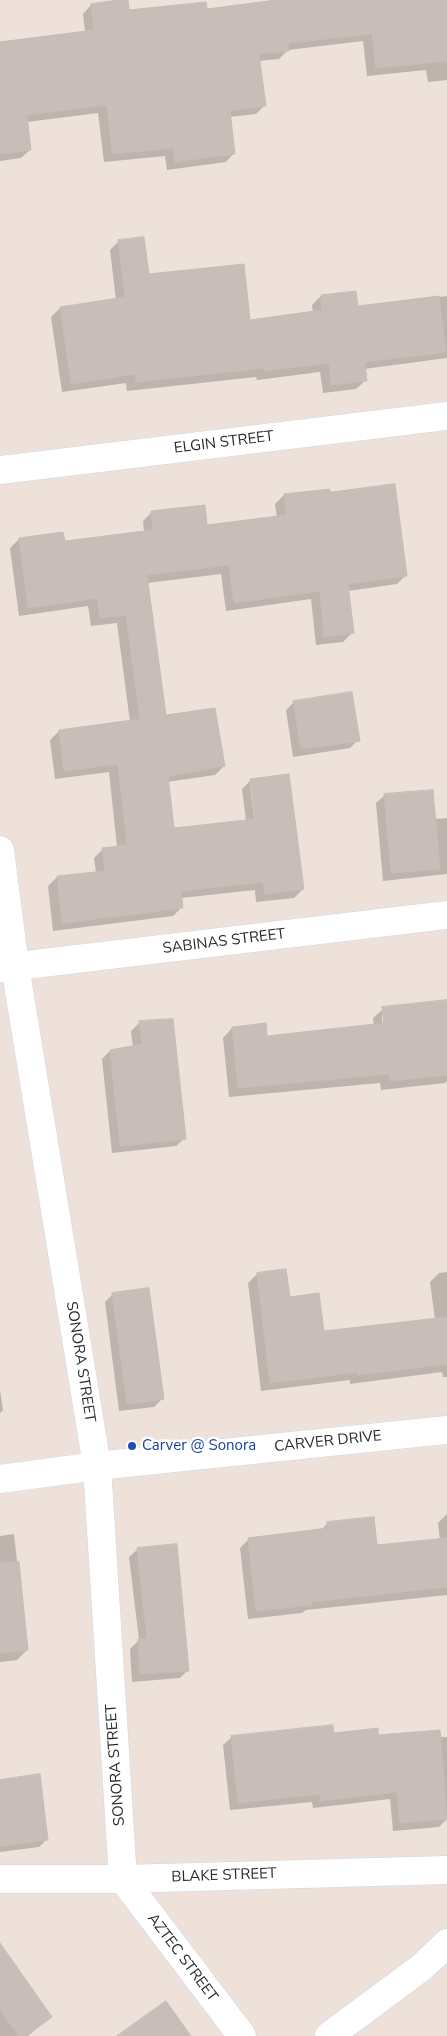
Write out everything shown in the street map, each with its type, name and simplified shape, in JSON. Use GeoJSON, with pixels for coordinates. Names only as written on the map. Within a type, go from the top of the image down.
{"type":"FeatureCollection","features":[{"type":"Feature","properties":{"kind":"street","name":"ELGIN STREET"},"geometry":{"type":"LineString","coordinates":[[0,470],[447,416]]}},
{"type":"Feature","properties":{"kind":"street","name":"SONORA STREET"},"geometry":{"type":"LineString","coordinates":[[0,850],[7,967],[97,1466],[123,1879]]}},
{"type":"Feature","properties":{"kind":"street","name":"SABINAS STREET"},"geometry":{"type":"LineString","coordinates":[[7,967],[447,915]]}},
{"type":"Feature","properties":{"kind":"street","name":"CARVER DRIVE"},"geometry":{"type":"LineString","coordinates":[[0,1479],[97,1466],[447,1430]]}},
{"type":"Feature","properties":{"kind":"street","name":"BLAKE STREET"},"geometry":{"type":"LineString","coordinates":[[0,1879],[123,1879],[447,1870]]}},
{"type":"Feature","properties":{"kind":"street","name":"AZTEC STREET"},"geometry":{"type":"LineString","coordinates":[[123,1879],[242,2036]]}},
{"type":"Feature","properties":{"kind":"street"},"geometry":{"type":"LineString","coordinates":[[329,2036],[422,1967],[447,1943]]}},
{"type":"Feature","properties":{"kind":"building"},"geometry":{"type":"Polygon","coordinates":[[[128,0],[129,10],[206,2],[207,9],[276,0],[447,0],[447,61],[376,68],[372,34],[288,43],[289,51],[259,54],[266,106],[230,111],[235,154],[175,162],[173,148],[112,154],[107,105],[27,115],[31,150],[0,154],[0,42],[94,30],[91,4],[128,0]]]}},
{"type":"Feature","properties":{"kind":"building"},"geometry":{"type":"Polygon","coordinates":[[[144,237],[149,274],[244,264],[250,320],[322,310],[321,295],[356,291],[358,306],[439,296],[446,352],[365,362],[367,381],[331,385],[329,363],[265,371],[265,368],[136,382],[135,374],[71,384],[60,307],[125,297],[118,240],[144,237]]]}},
{"type":"Feature","properties":{"kind":"building"},"geometry":{"type":"Polygon","coordinates":[[[395,484],[407,576],[348,584],[354,633],[324,637],[320,591],[234,603],[229,565],[147,575],[166,715],[215,708],[225,766],[168,776],[174,828],[255,819],[250,779],[289,774],[304,889],[265,894],[263,882],[181,891],[183,908],[62,923],[57,876],[105,871],[102,848],[127,845],[118,764],[64,771],[59,730],[140,719],[126,615],[100,618],[97,598],[28,608],[19,538],[63,532],[65,541],[153,530],[151,511],[205,505],[207,525],[286,515],[284,494],[330,489],[330,492],[395,484]]]}},
{"type":"Feature","properties":{"kind":"building"},"geometry":{"type":"Polygon","coordinates":[[[352,692],[360,741],[301,749],[293,701],[352,692]]]}},
{"type":"Feature","properties":{"kind":"building"},"geometry":{"type":"Polygon","coordinates":[[[433,790],[440,869],[391,873],[384,794],[433,790]]]}},
{"type":"Feature","properties":{"kind":"building"},"geometry":{"type":"Polygon","coordinates":[[[447,1000],[447,1075],[390,1081],[389,1074],[238,1088],[232,1027],[266,1023],[267,1036],[384,1023],[382,1007],[447,1000]]]}},
{"type":"Feature","properties":{"kind":"building"},"geometry":{"type":"Polygon","coordinates":[[[173,1019],[186,1139],[120,1146],[110,1050],[142,1044],[139,1021],[173,1019]]]}},
{"type":"Feature","properties":{"kind":"building"},"geometry":{"type":"Polygon","coordinates":[[[286,1269],[290,1297],[319,1293],[324,1331],[447,1317],[447,1364],[358,1375],[358,1372],[270,1383],[257,1273],[286,1269]]]}},
{"type":"Feature","properties":{"kind":"building"},"geometry":{"type":"Polygon","coordinates":[[[149,1288],[164,1399],[127,1404],[112,1293],[149,1288]]]}},
{"type":"Feature","properties":{"kind":"building"},"geometry":{"type":"Polygon","coordinates":[[[374,1517],[377,1545],[447,1538],[447,1587],[312,1602],[312,1605],[256,1611],[248,1538],[328,1528],[327,1522],[374,1517]]]}},
{"type":"Feature","properties":{"kind":"building"},"geometry":{"type":"Polygon","coordinates":[[[177,1544],[189,1671],[140,1674],[138,1639],[147,1639],[137,1548],[177,1544]]]}},
{"type":"Feature","properties":{"kind":"building"},"geometry":{"type":"Polygon","coordinates":[[[19,1562],[28,1650],[0,1653],[0,1563],[19,1562]]]}},
{"type":"Feature","properties":{"kind":"building"},"geometry":{"type":"Polygon","coordinates":[[[333,1725],[334,1733],[378,1728],[378,1735],[440,1730],[447,1819],[400,1823],[397,1792],[320,1801],[320,1794],[238,1803],[231,1736],[333,1725]]]}},
{"type":"Feature","properties":{"kind":"building"},"geometry":{"type":"Polygon","coordinates":[[[40,1774],[48,1840],[0,1846],[0,1780],[40,1774]]]}},
{"type":"Feature","properties":{"kind":"building"},"geometry":{"type":"Polygon","coordinates":[[[0,1943],[52,2017],[26,2036],[19,2036],[0,2010],[0,1943]]]}},
{"type":"Feature","properties":{"kind":"building"},"geometry":{"type":"Polygon","coordinates":[[[166,2001],[191,2036],[117,2036],[166,2001]]]}},
{"type":"Feature","properties":{"kind":"place","name":"Carver @ Sonora"},"geometry":{"type":"Point","coordinates":[132,1446]}}]}
